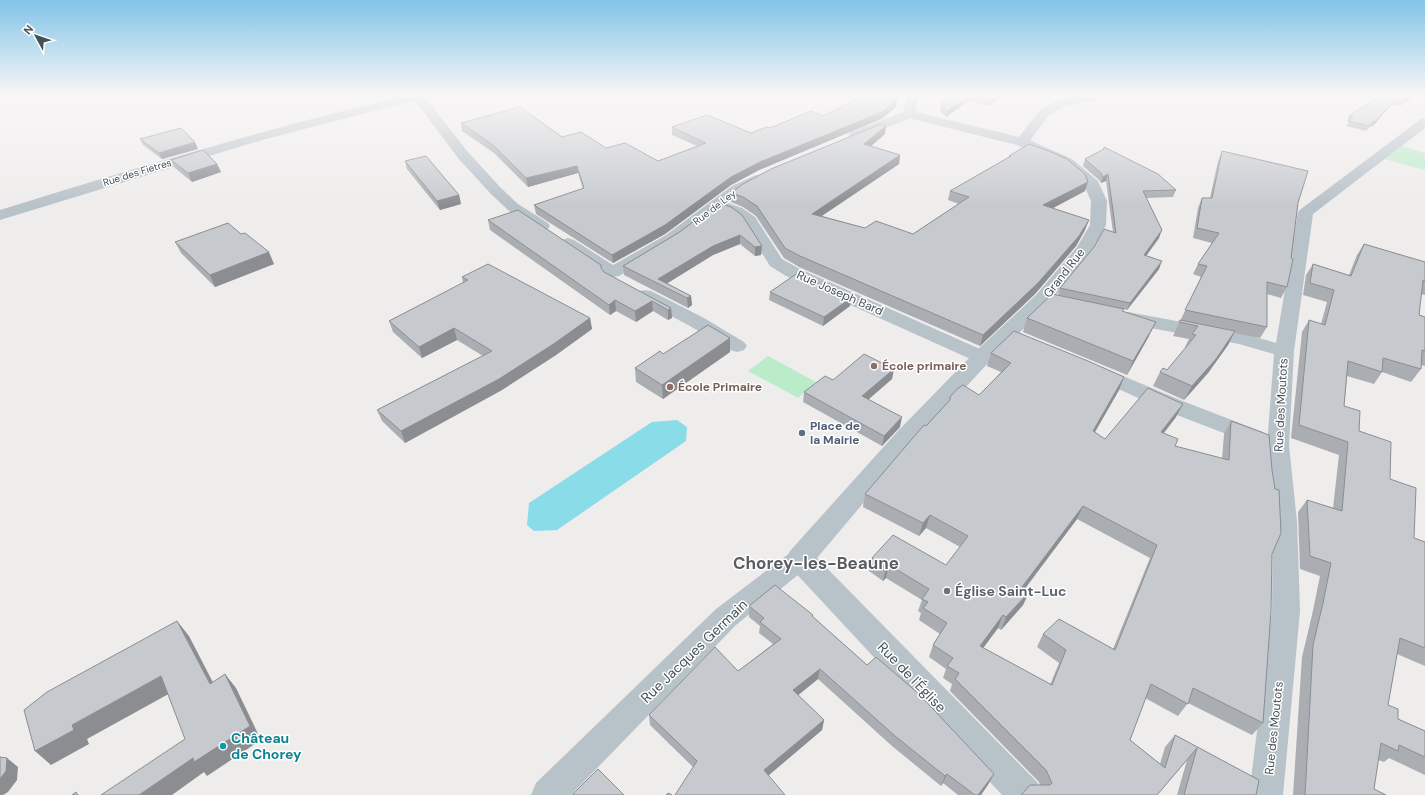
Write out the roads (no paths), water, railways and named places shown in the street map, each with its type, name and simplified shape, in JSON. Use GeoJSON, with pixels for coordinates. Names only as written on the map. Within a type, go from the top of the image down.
{"type":"FeatureCollection","features":[{"type":"Feature","properties":{"kind":"street","name":"Rue des Fietres"},"geometry":{"type":"LineString","coordinates":[[0,215],[274,132]]}},
{"type":"Feature","properties":{"kind":"street"},"geometry":{"type":"LineString","coordinates":[[445,132],[463,155],[513,207],[623,281],[737,346]]}},
{"type":"Feature","properties":{"kind":"street"},"geometry":{"type":"LineString","coordinates":[[841,141],[863,132]]}},
{"type":"Feature","properties":{"kind":"street","name":"Grand Rue"},"geometry":{"type":"LineString","coordinates":[[858,492],[905,438],[982,356],[1051,301],[1098,225],[1099,201],[1090,181],[1067,162],[1022,142],[982,132]]}},
{"type":"Feature","properties":{"kind":"street"},"geometry":{"type":"LineString","coordinates":[[1022,142],[1030,132]]}},
{"type":"Feature","properties":{"kind":"street","name":"Rue des Moutots"},"geometry":{"type":"LineString","coordinates":[[1266,795],[1286,611],[1285,522],[1278,445],[1284,351],[1306,212],[1412,132]]}},
{"type":"Feature","properties":{"kind":"street","name":"Rue de Ley"},"geometry":{"type":"LineString","coordinates":[[623,281],[672,238],[717,204],[737,189],[765,174]]}},
{"type":"Feature","properties":{"kind":"street","name":"Rue Joseph Bard"},"geometry":{"type":"LineString","coordinates":[[717,204],[737,211],[749,220],[776,262],[792,272],[982,356]]}},
{"type":"Feature","properties":{"kind":"street"},"geometry":{"type":"LineString","coordinates":[[1109,315],[1198,330],[1241,339],[1284,351]]}},
{"type":"Feature","properties":{"kind":"street"},"geometry":{"type":"LineString","coordinates":[[1008,334],[1028,342]]}},
{"type":"Feature","properties":{"kind":"street"},"geometry":{"type":"LineString","coordinates":[[1077,363],[1177,407],[1278,445]]}},
{"type":"Feature","properties":{"kind":"street","name":"Rue Jacques Germain"},"geometry":{"type":"LineString","coordinates":[[548,795],[726,617],[800,558],[858,492]]}},
{"type":"Feature","properties":{"kind":"street","name":"Rue de l'Église"},"geometry":{"type":"LineString","coordinates":[[800,558],[1026,795]]}},
{"type":"Feature","properties":{"kind":"water"},"geometry":{"type":"Polygon","coordinates":[[[677,420],[687,427],[686,441],[557,530],[534,531],[527,525],[529,503],[652,422],[677,420]]]}},
{"type":"Feature","properties":{"kind":"place","name":"École primaire"},"geometry":{"type":"Point","coordinates":[874,366]}},
{"type":"Feature","properties":{"kind":"place","name":"École Primaire"},"geometry":{"type":"Point","coordinates":[670,387]}},
{"type":"Feature","properties":{"kind":"place","name":"Place de la Mairie"},"geometry":{"type":"Point","coordinates":[802,433]}},
{"type":"Feature","properties":{"kind":"place","name":"Église Saint-Luc"},"geometry":{"type":"Point","coordinates":[947,591]}},
{"type":"Feature","properties":{"kind":"place","name":"Château de Chorey"},"geometry":{"type":"Point","coordinates":[223,746]}},
{"type":"Feature","properties":{"kind":"district","name":"Chorey-les-Beaune"},"geometry":{"type":"Point","coordinates":[816,563]}}]}
